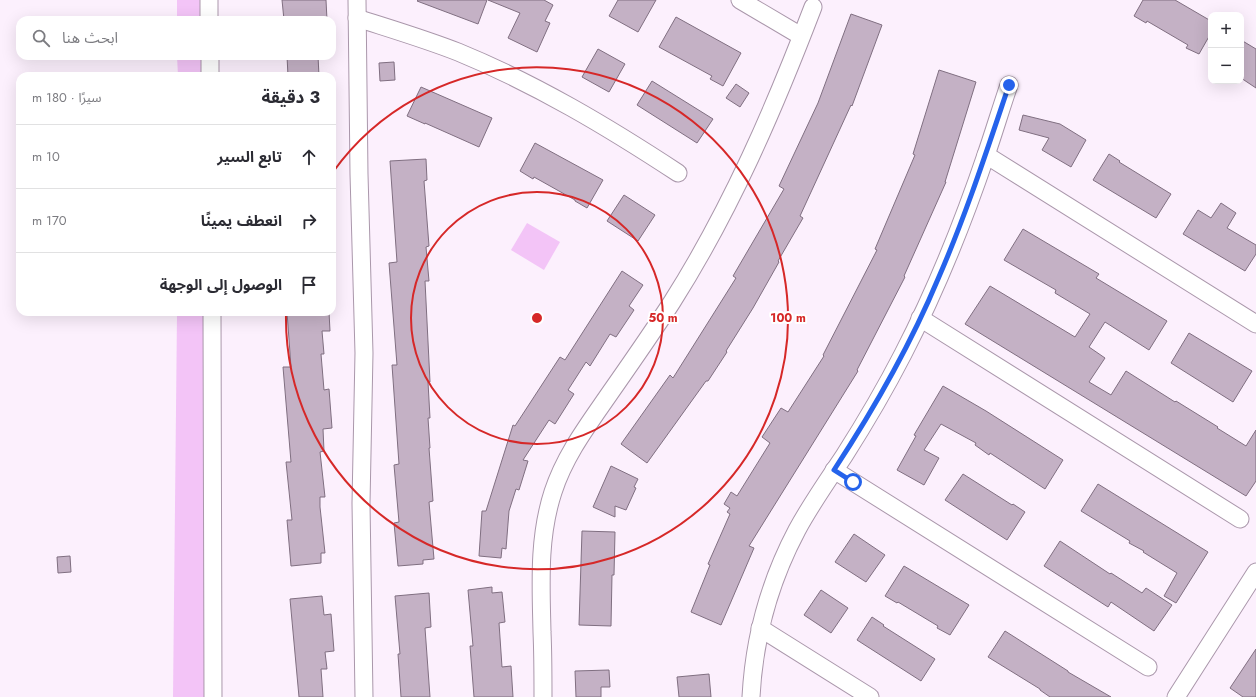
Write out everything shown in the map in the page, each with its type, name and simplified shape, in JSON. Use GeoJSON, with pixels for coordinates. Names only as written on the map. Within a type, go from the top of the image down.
{"type":"FeatureCollection","features":[{"type":"Feature","properties":{"kind":"street"},"geometry":{"type":"LineString","coordinates":[[209,0],[209,16]]}},
{"type":"Feature","properties":{"kind":"street"},"geometry":{"type":"LineString","coordinates":[[357,0],[359,174],[364,354],[361,503],[364,697]]}},
{"type":"Feature","properties":{"kind":"street"},"geometry":{"type":"LineString","coordinates":[[740,0],[802,36]]}},
{"type":"Feature","properties":{"kind":"street"},"geometry":{"type":"LineString","coordinates":[[543,697],[541,587],[542,550],[545,524],[553,493],[565,463],[580,435],[642,348],[672,302],[723,214],[765,126],[813,6]]}},
{"type":"Feature","properties":{"kind":"street"},"geometry":{"type":"LineString","coordinates":[[357,18],[458,52],[540,90],[590,117],[678,173]]}},
{"type":"Feature","properties":{"kind":"street"},"geometry":{"type":"LineString","coordinates":[[210,60],[210,72]]}},
{"type":"Feature","properties":{"kind":"street"},"geometry":{"type":"LineString","coordinates":[[751,697],[755,655],[760,628],[770,594],[782,562],[794,535],[814,500],[861,429],[886,386],[920,318],[955,240],[986,155],[1009,85]]}},
{"type":"Feature","properties":{"kind":"street"},"geometry":{"type":"LineString","coordinates":[[986,155],[1256,324]]}},
{"type":"Feature","properties":{"kind":"street"},"geometry":{"type":"LineString","coordinates":[[212,316],[213,697]]}},
{"type":"Feature","properties":{"kind":"street"},"geometry":{"type":"LineString","coordinates":[[920,318],[1240,519]]}},
{"type":"Feature","properties":{"kind":"street"},"geometry":{"type":"LineString","coordinates":[[834,470],[1148,667]]}},
{"type":"Feature","properties":{"kind":"street"},"geometry":{"type":"LineString","coordinates":[[1176,697],[1256,572]]}},
{"type":"Feature","properties":{"kind":"street"},"geometry":{"type":"LineString","coordinates":[[760,628],[870,697]]}},
{"type":"Feature","properties":{"kind":"shaded area"},"geometry":{"type":"Polygon","coordinates":[[[177,0],[215,0],[215,16],[177,16],[177,0]]]}},
{"type":"Feature","properties":{"kind":"shaded area"},"geometry":{"type":"Polygon","coordinates":[[[177,60],[215,60],[215,72],[178,72],[177,60]]]}},
{"type":"Feature","properties":{"kind":"shaded area"},"geometry":{"type":"Polygon","coordinates":[[[527,223],[560,242],[544,270],[511,250],[527,223]]]}},
{"type":"Feature","properties":{"kind":"shaded area"},"geometry":{"type":"Polygon","coordinates":[[[177,316],[213,316],[211,697],[173,697],[177,316]]]}},
{"type":"Feature","properties":{"kind":"building"},"geometry":{"type":"Polygon","coordinates":[[[282,0],[326,0],[327,16],[284,16],[282,0]]]}},
{"type":"Feature","properties":{"kind":"building"},"geometry":{"type":"Polygon","coordinates":[[[487,0],[478,24],[417,1],[487,0]]]}},
{"type":"Feature","properties":{"kind":"building"},"geometry":{"type":"Polygon","coordinates":[[[488,0],[544,0],[553,5],[545,21],[550,23],[537,52],[508,38],[520,13],[488,0]]]}},
{"type":"Feature","properties":{"kind":"building"},"geometry":{"type":"Polygon","coordinates":[[[618,0],[656,0],[638,32],[609,16],[618,0]]]}},
{"type":"Feature","properties":{"kind":"building"},"geometry":{"type":"Polygon","coordinates":[[[1143,0],[1175,0],[1208,19],[1208,38],[1199,54],[1186,48],[1188,45],[1147,21],[1146,23],[1134,16],[1143,0]]]}},
{"type":"Feature","properties":{"kind":"building"},"geometry":{"type":"Polygon","coordinates":[[[851,14],[882,25],[852,106],[851,105],[800,216],[803,218],[753,308],[726,351],[727,352],[708,381],[706,381],[647,463],[621,444],[670,375],[673,378],[736,278],[733,276],[784,189],[779,186],[818,103],[851,14]]]}},
{"type":"Feature","properties":{"kind":"building"},"geometry":{"type":"Polygon","coordinates":[[[676,17],[741,53],[723,86],[710,79],[712,76],[659,47],[676,17]]]}},
{"type":"Feature","properties":{"kind":"building"},"geometry":{"type":"Polygon","coordinates":[[[1244,42],[1256,49],[1256,88],[1244,80],[1244,42]]]}},
{"type":"Feature","properties":{"kind":"building"},"geometry":{"type":"Polygon","coordinates":[[[598,49],[625,64],[609,92],[582,77],[598,49]]]}},
{"type":"Feature","properties":{"kind":"building"},"geometry":{"type":"Polygon","coordinates":[[[287,60],[318,60],[319,72],[288,72],[287,60]]]}},
{"type":"Feature","properties":{"kind":"building"},"geometry":{"type":"Polygon","coordinates":[[[394,62],[395,80],[380,81],[379,63],[394,62]]]}},
{"type":"Feature","properties":{"kind":"building"},"geometry":{"type":"Polygon","coordinates":[[[939,70],[976,82],[946,182],[904,276],[905,277],[857,370],[858,371],[749,546],[754,548],[721,625],[691,612],[710,565],[708,564],[730,514],[727,512],[730,508],[724,504],[731,492],[737,496],[770,443],[762,437],[781,408],[788,412],[824,356],[823,355],[877,250],[875,249],[915,155],[913,154],[939,70]]]}},
{"type":"Feature","properties":{"kind":"building"},"geometry":{"type":"Polygon","coordinates":[[[652,81],[713,119],[697,143],[637,105],[652,81]]]}},
{"type":"Feature","properties":{"kind":"building"},"geometry":{"type":"Polygon","coordinates":[[[736,84],[749,93],[740,107],[726,98],[736,84]]]}},
{"type":"Feature","properties":{"kind":"building"},"geometry":{"type":"Polygon","coordinates":[[[421,87],[492,118],[479,147],[407,116],[421,87]]]}},
{"type":"Feature","properties":{"kind":"building"},"geometry":{"type":"Polygon","coordinates":[[[1023,115],[1060,124],[1086,140],[1071,167],[1042,150],[1049,138],[1019,130],[1023,115]]]}},
{"type":"Feature","properties":{"kind":"building"},"geometry":{"type":"Polygon","coordinates":[[[535,143],[603,180],[587,208],[534,177],[533,179],[520,171],[535,143]]]}},
{"type":"Feature","properties":{"kind":"building"},"geometry":{"type":"Polygon","coordinates":[[[1109,154],[1120,161],[1119,162],[1171,194],[1156,218],[1093,180],[1109,154]]]}},
{"type":"Feature","properties":{"kind":"building"},"geometry":{"type":"Polygon","coordinates":[[[426,159],[427,180],[424,181],[429,246],[426,247],[429,281],[425,281],[430,382],[428,382],[430,418],[428,418],[429,448],[433,501],[429,502],[434,559],[423,560],[423,564],[398,566],[394,523],[399,522],[394,465],[399,464],[392,365],[397,365],[389,263],[397,262],[390,161],[426,159]]]}},
{"type":"Feature","properties":{"kind":"building"},"geometry":{"type":"Polygon","coordinates":[[[624,195],[655,215],[638,241],[607,221],[624,195]]]}},
{"type":"Feature","properties":{"kind":"building"},"geometry":{"type":"Polygon","coordinates":[[[1221,203],[1236,213],[1227,228],[1256,245],[1256,254],[1245,271],[1183,234],[1198,210],[1211,218],[1221,203]]]}},
{"type":"Feature","properties":{"kind":"building"},"geometry":{"type":"Polygon","coordinates":[[[1023,229],[1099,274],[1096,278],[1167,321],[1149,350],[1105,322],[1089,347],[1105,358],[1089,382],[1111,395],[1126,371],[1218,427],[1217,428],[1246,446],[1256,430],[1256,481],[1246,496],[965,324],[990,286],[1075,337],[1090,314],[1055,293],[1056,290],[1004,260],[1023,229]]]}},
{"type":"Feature","properties":{"kind":"building"},"geometry":{"type":"Polygon","coordinates":[[[622,271],[643,285],[629,306],[634,310],[616,337],[610,334],[590,366],[586,362],[568,390],[574,394],[555,424],[549,420],[523,460],[528,461],[519,490],[516,489],[509,511],[506,549],[502,548],[501,558],[479,556],[482,511],[486,511],[513,425],[515,426],[560,357],[565,360],[622,271]]]}},
{"type":"Feature","properties":{"kind":"building"},"geometry":{"type":"Polygon","coordinates":[[[287,316],[329,316],[330,331],[322,331],[324,354],[321,354],[324,390],[329,389],[332,428],[323,429],[324,451],[320,452],[325,497],[320,497],[320,507],[325,553],[321,553],[321,563],[291,566],[287,520],[292,520],[286,462],[291,462],[283,367],[291,367],[287,316]]]}},
{"type":"Feature","properties":{"kind":"building"},"geometry":{"type":"Polygon","coordinates":[[[1189,333],[1252,371],[1233,402],[1171,363],[1189,333]]]}},
{"type":"Feature","properties":{"kind":"building"},"geometry":{"type":"Polygon","coordinates":[[[943,386],[986,411],[1063,460],[1045,489],[990,453],[989,455],[975,445],[976,443],[941,424],[924,450],[939,458],[924,485],[897,470],[916,436],[914,435],[943,386]]]}},
{"type":"Feature","properties":{"kind":"building"},"geometry":{"type":"Polygon","coordinates":[[[611,466],[638,479],[634,487],[636,488],[626,510],[615,506],[615,517],[593,507],[611,466]]]}},
{"type":"Feature","properties":{"kind":"building"},"geometry":{"type":"Polygon","coordinates":[[[963,474],[1025,512],[1007,540],[945,500],[963,474]]]}},
{"type":"Feature","properties":{"kind":"building"},"geometry":{"type":"Polygon","coordinates":[[[1098,484],[1208,552],[1176,603],[1164,596],[1177,573],[1129,543],[1130,541],[1081,511],[1098,484]]]}},
{"type":"Feature","properties":{"kind":"building"},"geometry":{"type":"Polygon","coordinates":[[[582,531],[615,532],[611,626],[579,625],[582,531]]]}},
{"type":"Feature","properties":{"kind":"building"},"geometry":{"type":"Polygon","coordinates":[[[854,534],[885,555],[866,582],[835,562],[854,534]]]}},
{"type":"Feature","properties":{"kind":"building"},"geometry":{"type":"Polygon","coordinates":[[[1060,541],[1142,593],[1146,588],[1172,605],[1154,631],[1111,602],[1108,607],[1044,566],[1060,541]]]}},
{"type":"Feature","properties":{"kind":"building"},"geometry":{"type":"Polygon","coordinates":[[[70,556],[71,572],[58,573],[57,557],[70,556]]]}},
{"type":"Feature","properties":{"kind":"building"},"geometry":{"type":"Polygon","coordinates":[[[904,566],[969,605],[950,635],[898,602],[897,603],[885,596],[904,566]]]}},
{"type":"Feature","properties":{"kind":"building"},"geometry":{"type":"Polygon","coordinates":[[[492,587],[492,593],[502,592],[505,622],[499,623],[502,667],[511,666],[513,697],[474,697],[470,646],[473,646],[468,590],[492,587]]]}},
{"type":"Feature","properties":{"kind":"building"},"geometry":{"type":"Polygon","coordinates":[[[821,590],[848,608],[831,633],[804,615],[821,590]]]}},
{"type":"Feature","properties":{"kind":"building"},"geometry":{"type":"Polygon","coordinates":[[[429,593],[431,627],[425,628],[430,697],[401,697],[398,654],[400,654],[395,596],[429,593]]]}},
{"type":"Feature","properties":{"kind":"building"},"geometry":{"type":"Polygon","coordinates":[[[322,596],[324,615],[331,614],[334,651],[325,652],[327,669],[321,669],[323,697],[299,697],[290,599],[322,596]]]}},
{"type":"Feature","properties":{"kind":"building"},"geometry":{"type":"Polygon","coordinates":[[[872,617],[884,625],[883,626],[935,659],[921,681],[857,640],[872,617]]]}},
{"type":"Feature","properties":{"kind":"building"},"geometry":{"type":"Polygon","coordinates":[[[1005,631],[1068,672],[1111,697],[1050,697],[1040,689],[988,657],[1005,631]]]}},
{"type":"Feature","properties":{"kind":"building"},"geometry":{"type":"Polygon","coordinates":[[[1256,649],[1256,697],[1243,697],[1230,688],[1256,649]]]}},
{"type":"Feature","properties":{"kind":"building"},"geometry":{"type":"Polygon","coordinates":[[[609,670],[610,687],[601,687],[601,697],[576,697],[575,671],[609,670]]]}},
{"type":"Feature","properties":{"kind":"building"},"geometry":{"type":"Polygon","coordinates":[[[709,674],[711,697],[679,697],[677,677],[709,674]]]}},
{"type":"Feature","properties":{"kind":"route"},"geometry":{"type":"LineString","coordinates":[[853,482],[834,470],[861,429],[886,386],[938,280],[971,197],[1009,85]]}}]}
